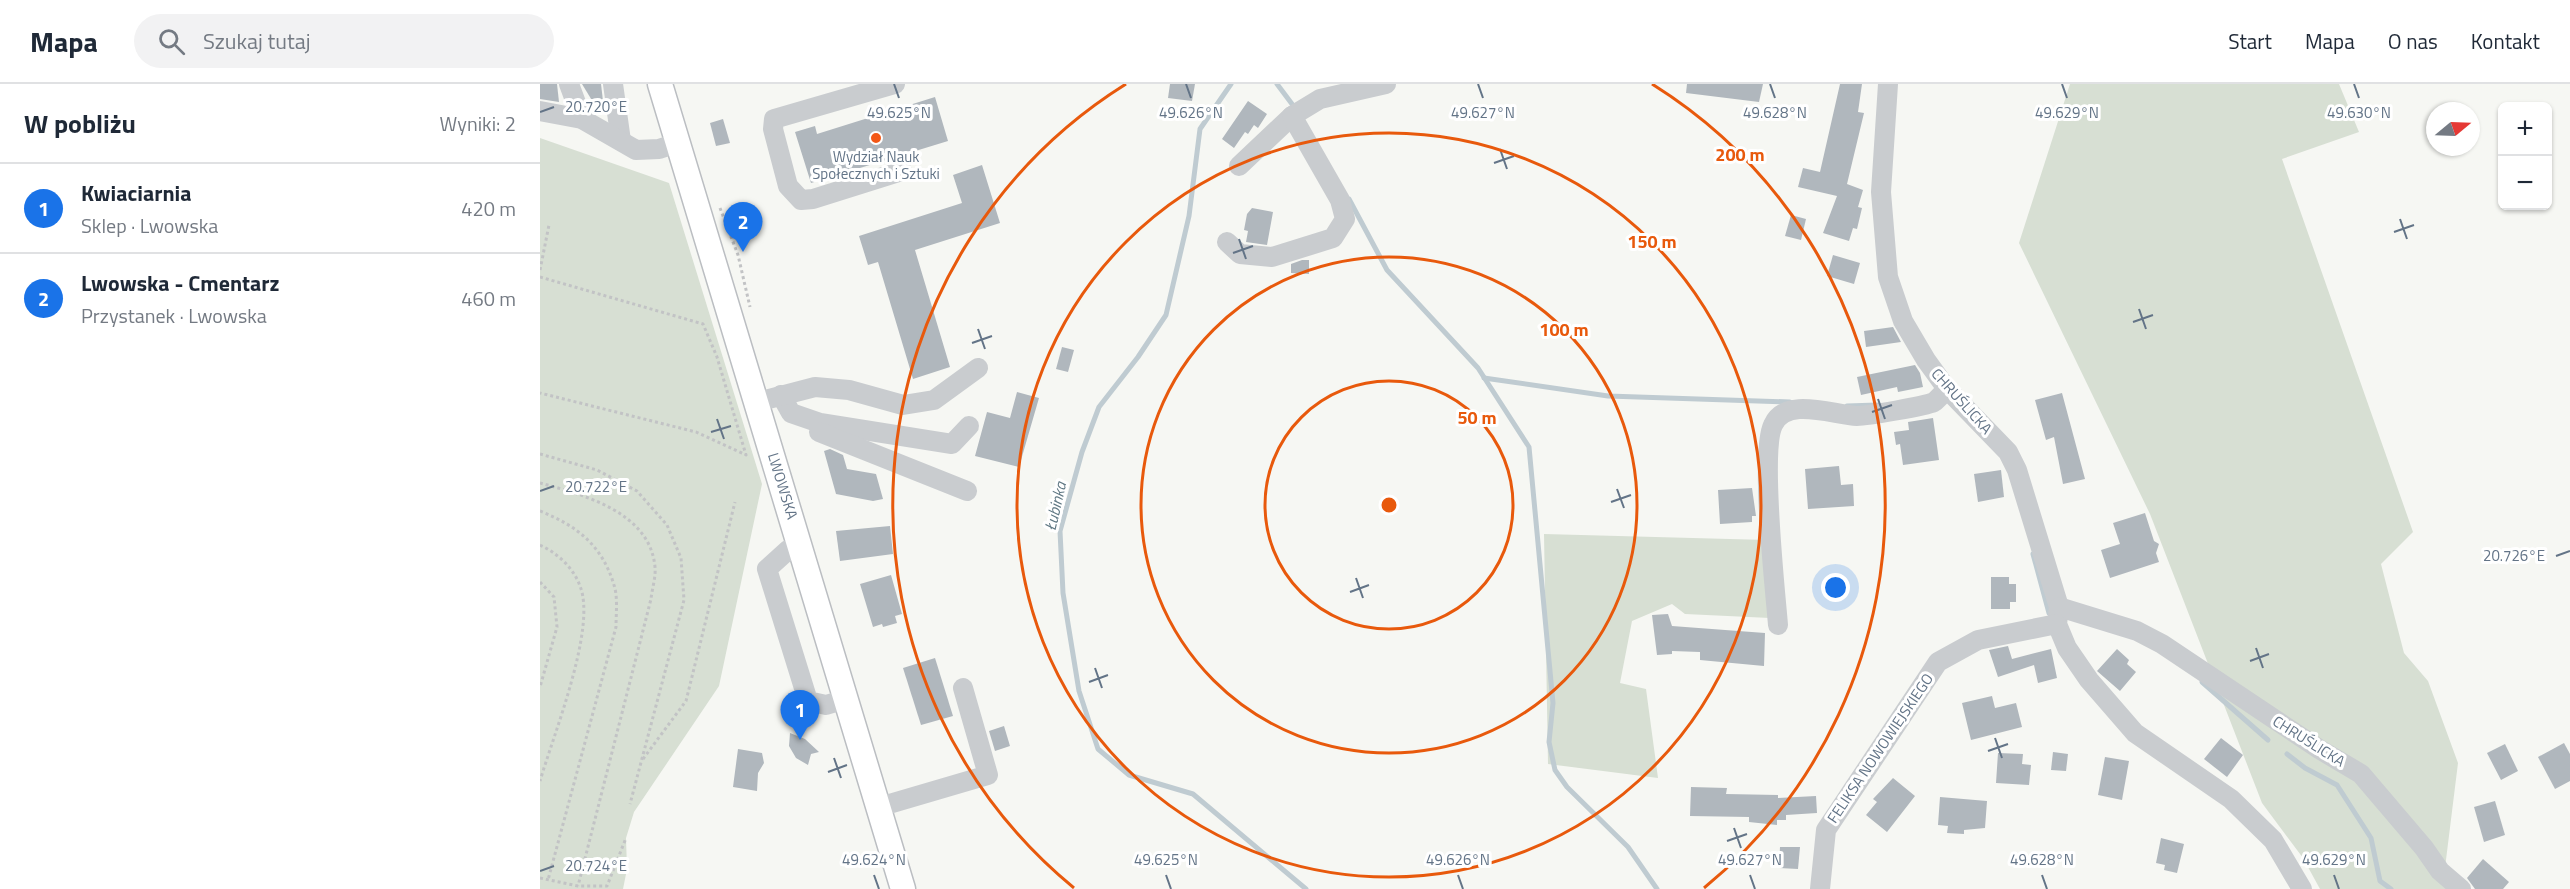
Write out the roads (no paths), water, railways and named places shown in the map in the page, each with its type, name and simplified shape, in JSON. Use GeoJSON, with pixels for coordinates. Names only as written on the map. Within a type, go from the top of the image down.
{"type":"FeatureCollection","features":[{"type":"Feature","properties":{"kind":"main road","name":"LWOWSKA"},"geometry":{"type":"LineString","coordinates":[[660,84],[903,889]]}},
{"type":"Feature","properties":{"kind":"street"},"geometry":{"type":"LineString","coordinates":[[569,84],[582,119]]}},
{"type":"Feature","properties":{"kind":"street"},"geometry":{"type":"LineString","coordinates":[[613,84],[621,141]]}},
{"type":"Feature","properties":{"kind":"street"},"geometry":{"type":"LineString","coordinates":[[895,84],[774,119],[773,129],[788,186],[801,200],[813,199],[902,171]]}},
{"type":"Feature","properties":{"kind":"street"},"geometry":{"type":"LineString","coordinates":[[1239,166],[1292,116],[1320,99],[1386,84]]}},
{"type":"Feature","properties":{"kind":"street","name":"CHRUŚLICKA"},"geometry":{"type":"LineString","coordinates":[[1888,84],[1881,192],[1888,278],[1903,321],[1947,389],[2008,452],[2017,470],[2067,648],[2089,681],[2135,733],[2231,799],[2273,840],[2302,889]]}},
{"type":"Feature","properties":{"kind":"street"},"geometry":{"type":"LineString","coordinates":[[540,111],[582,119],[636,150],[659,149],[678,143]]}},
{"type":"Feature","properties":{"kind":"street"},"geometry":{"type":"LineString","coordinates":[[1227,242],[1240,254],[1272,257],[1333,238],[1345,219],[1340,200],[1292,116]]}},
{"type":"Feature","properties":{"kind":"street"},"geometry":{"type":"LineString","coordinates":[[757,402],[815,387],[849,390],[903,405],[934,400],[978,368]]}},
{"type":"Feature","properties":{"kind":"street"},"geometry":{"type":"LineString","coordinates":[[1778,625],[1769,481],[1769,439],[1773,424],[1783,413],[1801,409],[1859,416],[1934,402],[1947,389]]}},
{"type":"Feature","properties":{"kind":"street"},"geometry":{"type":"LineString","coordinates":[[781,395],[791,413],[807,418],[952,444],[969,426]]}},
{"type":"Feature","properties":{"kind":"street"},"geometry":{"type":"LineString","coordinates":[[807,418],[810,429],[968,491]]}},
{"type":"Feature","properties":{"kind":"street"},"geometry":{"type":"LineString","coordinates":[[801,546],[788,550],[767,569],[808,701],[826,705],[846,699]]}},
{"type":"Feature","properties":{"kind":"street","name":"CHRUŚLICKA"},"geometry":{"type":"LineString","coordinates":[[2058,616],[2137,631],[2162,644],[2311,744],[2361,774],[2440,871],[2461,889]]}},
{"type":"Feature","properties":{"kind":"street","name":"FELIKSA NOWOWIEJSKIEGO"},"geometry":{"type":"LineString","coordinates":[[1820,889],[1826,830],[1938,663],[1978,640],[2058,616]]}},
{"type":"Feature","properties":{"kind":"street"},"geometry":{"type":"LineString","coordinates":[[879,807],[988,775],[963,688]]}},
{"type":"Feature","properties":{"kind":"waterway","name":"Łubinka"},"geometry":{"type":"LineString","coordinates":[[1231,84],[1200,129],[1189,216],[1166,315],[1138,357],[1099,407],[1082,452],[1060,531],[1063,593],[1079,691],[1098,749],[1129,775],[1193,794],[1306,889]]}},
{"type":"Feature","properties":{"kind":"waterway"},"geometry":{"type":"LineString","coordinates":[[1277,84],[1292,104]]}},
{"type":"Feature","properties":{"kind":"waterway"},"geometry":{"type":"LineString","coordinates":[[1349,199],[1387,270],[1478,368],[1529,447],[1553,703],[1549,742],[1555,770],[1567,787],[1628,847],[1657,889]]}},
{"type":"Feature","properties":{"kind":"waterway"},"geometry":{"type":"LineString","coordinates":[[1484,378],[1608,396],[1790,402]]}},
{"type":"Feature","properties":{"kind":"waterway"},"geometry":{"type":"LineString","coordinates":[[1847,406],[1877,405]]}},
{"type":"Feature","properties":{"kind":"waterway"},"geometry":{"type":"LineString","coordinates":[[2033,554],[2049,613]]}},
{"type":"Feature","properties":{"kind":"waterway"},"geometry":{"type":"LineString","coordinates":[[2202,682],[2268,740]]}},
{"type":"Feature","properties":{"kind":"waterway"},"geometry":{"type":"LineString","coordinates":[[2287,754],[2305,768],[2337,785],[2371,838],[2380,881],[2391,889]]}},
{"type":"Feature","properties":{"kind":"place","name":"Wydział Nauk Społecznych i Sztuki"},"geometry":{"type":"Point","coordinates":[876,138]}},
{"type":"Feature","properties":{"kind":"place","name":"Lwowska - Cmentarz"},"geometry":{"type":"Point","coordinates":[743,252]}},
{"type":"Feature","properties":{"kind":"place","name":"Kwiaciarnia"},"geometry":{"type":"Point","coordinates":[800,740]}}]}
